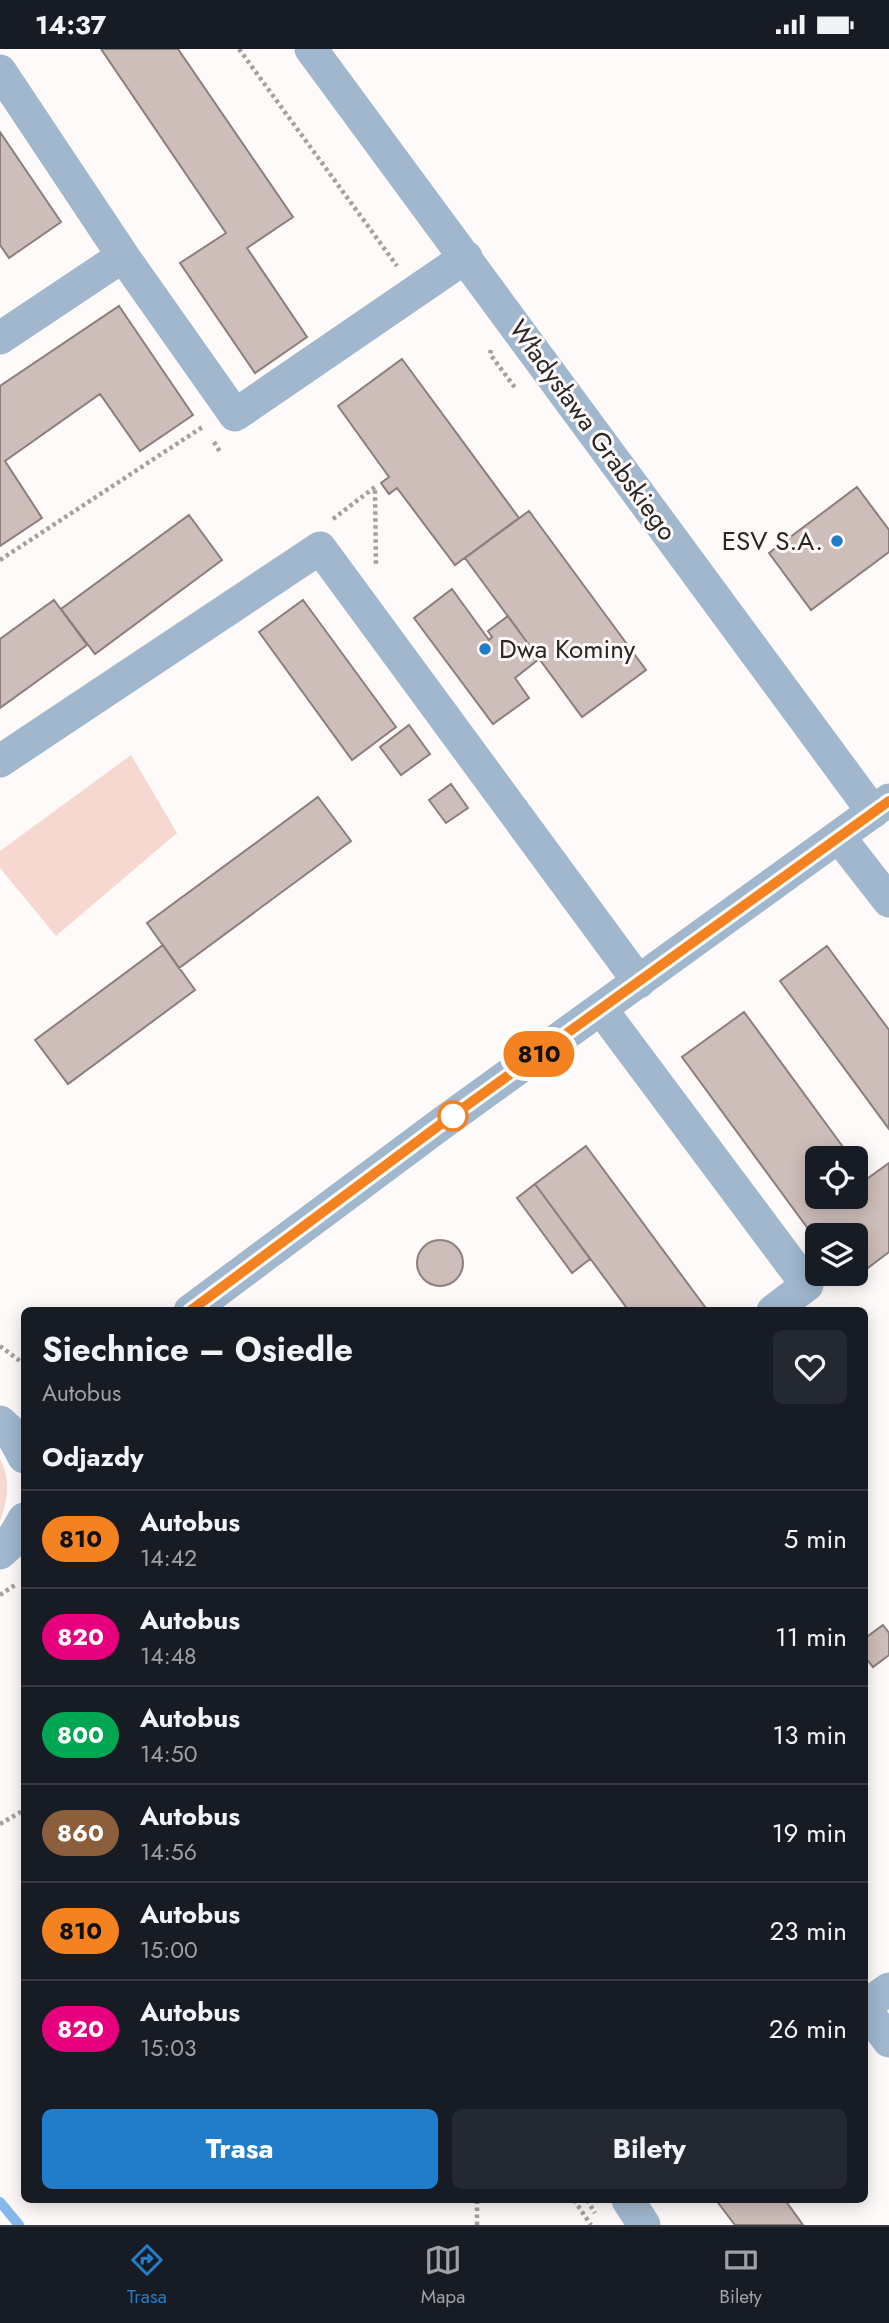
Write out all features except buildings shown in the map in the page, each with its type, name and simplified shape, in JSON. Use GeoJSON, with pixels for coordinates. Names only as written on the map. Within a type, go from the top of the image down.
{"type":"FeatureCollection","features":[{"type":"Feature","properties":{"kind":"street","name":"Władysława Grabskiego"},"geometry":{"type":"LineString","coordinates":[[311,49],[881,806]]}},
{"type":"Feature","properties":{"kind":"street"},"geometry":{"type":"LineString","coordinates":[[0,71],[123,256],[235,415],[466,257]]}},
{"type":"Feature","properties":{"kind":"street"},"geometry":{"type":"LineString","coordinates":[[0,338],[123,256]]}},
{"type":"Feature","properties":{"kind":"street"},"geometry":{"type":"LineString","coordinates":[[0,761],[320,548],[639,982]]}},
{"type":"Feature","properties":{"kind":"street"},"geometry":{"type":"LineString","coordinates":[[195,1307],[881,806]]}},
{"type":"Feature","properties":{"kind":"street"},"geometry":{"type":"LineString","coordinates":[[839,837],[889,901]]}},
{"type":"Feature","properties":{"kind":"street"},"geometry":{"type":"LineString","coordinates":[[601,1009],[807,1285],[778,1307]]}},
{"type":"Feature","properties":{"kind":"street"},"geometry":{"type":"LineString","coordinates":[[21,1414],[0,1421],[21,1452]]}},
{"type":"Feature","properties":{"kind":"street"},"geometry":{"type":"LineString","coordinates":[[0,1553],[9,1545],[21,1525]]}},
{"type":"Feature","properties":{"kind":"street"},"geometry":{"type":"LineString","coordinates":[[868,2005],[889,1989]]}},
{"type":"Feature","properties":{"kind":"street"},"geometry":{"type":"LineString","coordinates":[[868,2013],[889,2041]]}},
{"type":"Feature","properties":{"kind":"street"},"geometry":{"type":"LineString","coordinates":[[630,2203],[644,2225]]}},
{"type":"Feature","properties":{"kind":"path"},"geometry":{"type":"LineString","coordinates":[[239,49],[416,292]]}},
{"type":"Feature","properties":{"kind":"path"},"geometry":{"type":"LineString","coordinates":[[0,560],[230,407]]}},
{"type":"Feature","properties":{"kind":"path"},"geometry":{"type":"LineString","coordinates":[[332,521],[375,488],[376,567]]}},
{"type":"Feature","properties":{"kind":"path"},"geometry":{"type":"LineString","coordinates":[[0,1346],[21,1362]]}},
{"type":"Feature","properties":{"kind":"path"},"geometry":{"type":"LineString","coordinates":[[0,1824],[21,1812]]}},
{"type":"Feature","properties":{"kind":"path"},"geometry":{"type":"LineString","coordinates":[[477,2203],[477,2225]]}},
{"type":"Feature","properties":{"kind":"path"},"geometry":{"type":"LineString","coordinates":[[576,2203],[591,2225]]}},
{"type":"Feature","properties":{"kind":"shaded area"},"geometry":{"type":"Polygon","coordinates":[[[131,755],[177,833],[56,936],[0,868],[0,851],[131,755]]]}},
{"type":"Feature","properties":{"kind":"shaded area"},"geometry":{"type":"Polygon","coordinates":[[[0,1459],[6,1474],[7,1490],[0,1521],[0,1459]]]}},
{"type":"Feature","properties":{"kind":"waterway"},"geometry":{"type":"LineString","coordinates":[[0,2202],[19,2225]]}},
{"type":"Feature","properties":{"kind":"bus line","name":"810"},"geometry":{"type":"LineString","coordinates":[[195,1307],[441,1124],[889,801]]}},
{"type":"Feature","properties":{"kind":"place","name":"ESV S.A."},"geometry":{"type":"Point","coordinates":[837,541]}},
{"type":"Feature","properties":{"kind":"place","name":"Dwa Kominy"},"geometry":{"type":"Point","coordinates":[485,649]}}]}
